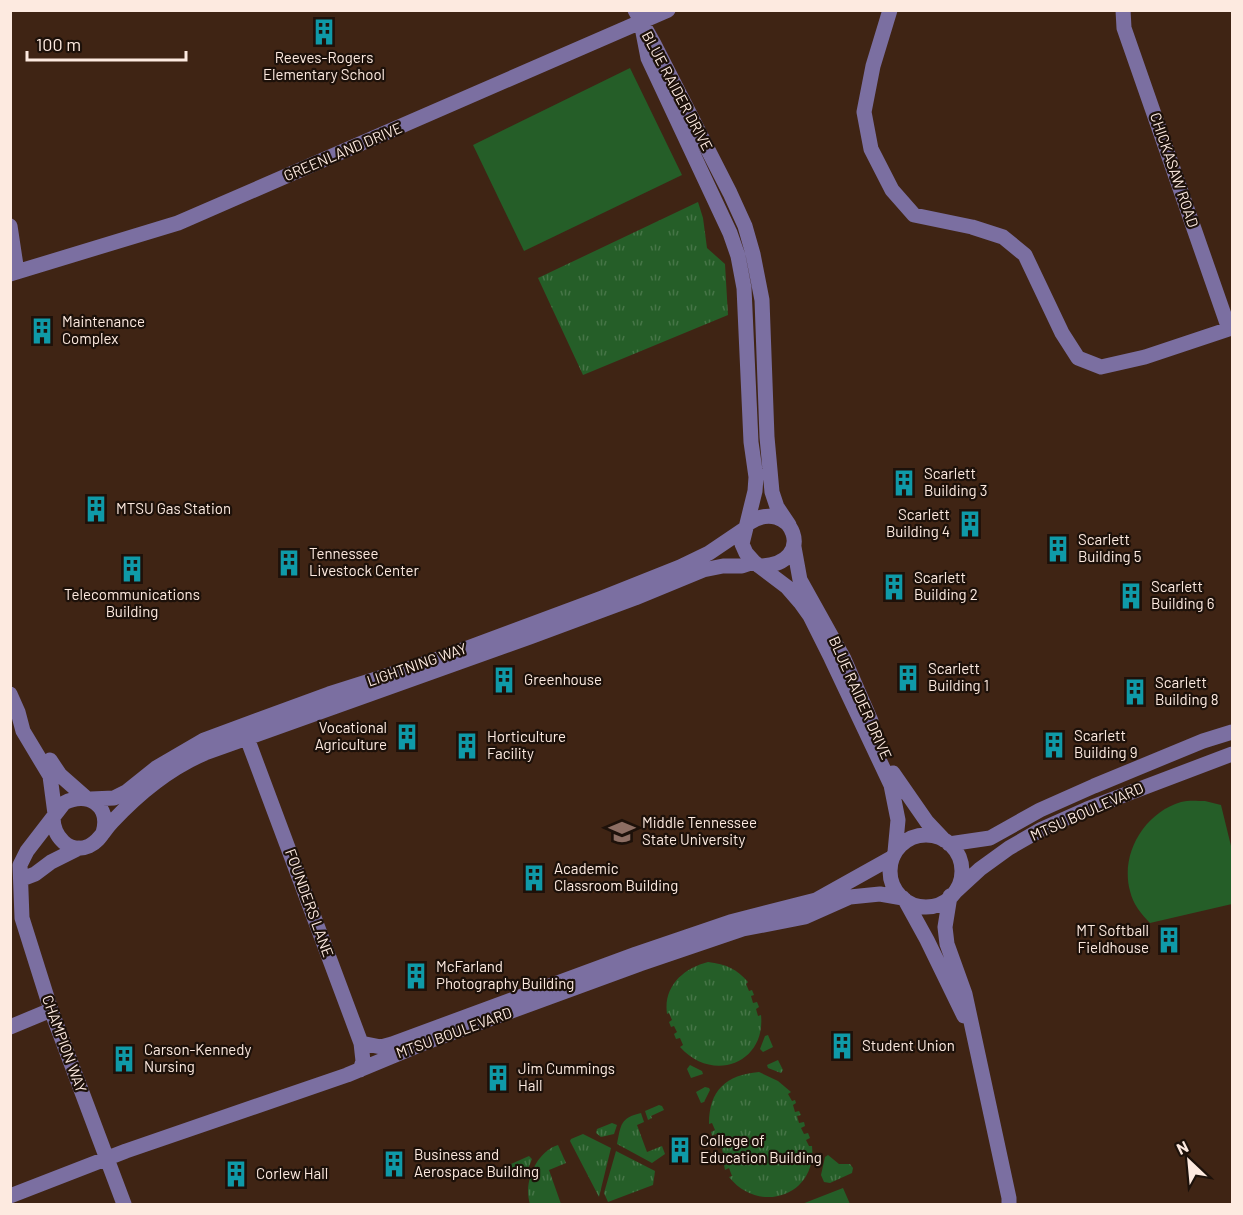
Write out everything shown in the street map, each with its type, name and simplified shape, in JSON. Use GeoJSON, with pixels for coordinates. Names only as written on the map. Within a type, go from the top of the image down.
{"type":"FeatureCollection","features":[{"type":"Feature","properties":{"kind":"street","name":"GREENLAND DRIVE"},"geometry":{"type":"LineString","coordinates":[[14,273],[178,223],[638,16],[668,10]]}},
{"type":"Feature","properties":{"kind":"street"},"geometry":{"type":"LineString","coordinates":[[890,10],[873,66],[864,112],[871,149],[892,190],[914,215],[972,226],[1003,237],[1025,255],[1062,333],[1078,357],[1101,367],[1144,357],[1231,328]]}},
{"type":"Feature","properties":{"kind":"street","name":"CHICKASAW ROAD"},"geometry":{"type":"LineString","coordinates":[[1124,10],[1124,28],[1231,328]]}},
{"type":"Feature","properties":{"kind":"street","name":"BLUE RAIDER DRIVE"},"geometry":{"type":"LineString","coordinates":[[638,16],[745,226],[762,300],[766,437],[772,492],[777,507],[789,525]]}},
{"type":"Feature","properties":{"kind":"street","name":"BLUE RAIDER DRIVE"},"geometry":{"type":"LineString","coordinates":[[638,16],[648,58],[730,233],[738,256],[744,288],[751,442],[756,477],[746,526]]}},
{"type":"Feature","properties":{"kind":"street"},"geometry":{"type":"LineString","coordinates":[[10,226],[14,273]]}},
{"type":"Feature","properties":{"kind":"street"},"geometry":{"type":"LineString","coordinates":[[765,515],[776,516],[789,525],[794,547],[786,560],[778,564],[757,564],[746,553],[742,544],[746,526],[765,515]]}},
{"type":"Feature","properties":{"kind":"street","name":"LIGHTNING WAY"},"geometry":{"type":"LineString","coordinates":[[88,798],[114,798],[126,792],[156,768],[204,740],[329,694],[408,670],[680,567],[709,553],[746,526]]}},
{"type":"Feature","properties":{"kind":"street","name":"BLUE RAIDER DRIVE"},"geometry":{"type":"LineString","coordinates":[[794,547],[800,580],[844,659],[895,777],[927,822],[946,842]]}},
{"type":"Feature","properties":{"kind":"street","name":"BLUE RAIDER DRIVE"},"geometry":{"type":"LineString","coordinates":[[757,564],[787,587],[800,602],[831,658],[891,785],[897,820],[894,854]]}},
{"type":"Feature","properties":{"kind":"street","name":"LIGHTNING WAY"},"geometry":{"type":"LineString","coordinates":[[103,833],[135,800],[168,772],[196,757],[520,641],[703,570],[757,564]]}},
{"type":"Feature","properties":{"kind":"street"},"geometry":{"type":"LineString","coordinates":[[10,694],[23,731],[50,776],[55,831],[61,840],[71,847],[88,847],[96,842],[103,833],[104,815],[99,805],[58,773],[30,726],[18,712]]}},
{"type":"Feature","properties":{"kind":"street","name":"MTSU BOULEVARD"},"geometry":{"type":"LineString","coordinates":[[946,842],[990,838],[1040,810],[1094,786],[1203,741],[1233,732]]}},
{"type":"Feature","properties":{"kind":"street","name":"FOUNDERS LANE"},"geometry":{"type":"LineString","coordinates":[[247,738],[361,1043],[363,1061],[360,1070]]}},
{"type":"Feature","properties":{"kind":"street","name":"MTSU BOULEVARD"},"geometry":{"type":"LineString","coordinates":[[952,894],[980,869],[1009,848],[1042,829],[1087,809],[1233,754]]}},
{"type":"Feature","properties":{"kind":"street"},"geometry":{"type":"LineString","coordinates":[[54,815],[64,803],[72,798],[88,798]]}},
{"type":"Feature","properties":{"kind":"street","name":"CHAMPION WAY"},"geometry":{"type":"LineString","coordinates":[[54,815],[27,851],[20,865],[22,918],[51,1010],[124,1204]]}},
{"type":"Feature","properties":{"kind":"street"},"geometry":{"type":"LineString","coordinates":[[904,899],[915,905],[932,906],[941,903],[952,894],[960,881],[962,869],[959,858],[946,842],[934,835],[912,837],[902,843],[894,854],[890,873],[892,883],[904,899],[932,949],[973,1038]]}},
{"type":"Feature","properties":{"kind":"street"},"geometry":{"type":"LineString","coordinates":[[22,879],[35,874],[51,861],[79,848]]}},
{"type":"Feature","properties":{"kind":"street","name":"MTSU BOULEVARD"},"geometry":{"type":"LineString","coordinates":[[361,1043],[381,1047],[392,1044],[709,929],[742,918],[816,900],[894,854]]}},
{"type":"Feature","properties":{"kind":"street","name":"MTSU BOULEVARD"},"geometry":{"type":"LineString","coordinates":[[10,1196],[107,1158],[360,1070],[424,1043],[743,929],[805,917],[850,897],[880,894],[904,899]]}},
{"type":"Feature","properties":{"kind":"street"},"geometry":{"type":"LineString","coordinates":[[952,894],[945,927],[947,944],[965,994],[1009,1204]]}},
{"type":"Feature","properties":{"kind":"street"},"geometry":{"type":"LineString","coordinates":[[10,1027],[51,1010]]}},
{"type":"Feature","properties":{"kind":"green space"},"geometry":{"type":"Polygon","coordinates":[[[630,68],[682,175],[524,251],[473,145],[630,68]]]}},
{"type":"Feature","properties":{"kind":"green space"},"geometry":{"type":"Polygon","coordinates":[[[698,202],[703,218],[707,248],[725,264],[728,315],[583,375],[538,278],[698,202]]]}},
{"type":"Feature","properties":{"kind":"green space"},"geometry":{"type":"Polygon","coordinates":[[[1184,801],[1205,801],[1221,805],[1232,850],[1232,904],[1150,923],[1138,909],[1130,891],[1128,877],[1132,849],[1146,825],[1168,807],[1184,801]]]}},
{"type":"Feature","properties":{"kind":"green space"},"geometry":{"type":"Polygon","coordinates":[[[708,962],[731,968],[744,977],[748,982],[746,984],[749,991],[752,990],[754,995],[751,996],[753,1003],[757,1002],[759,1007],[756,1009],[758,1016],[761,1015],[760,1032],[755,1046],[746,1056],[734,1063],[721,1066],[707,1064],[693,1058],[680,1047],[683,1045],[680,1038],[676,1039],[674,1034],[677,1032],[674,1026],[671,1027],[669,1022],[672,1020],[669,1013],[667,1014],[668,995],[677,980],[691,969],[708,962]]]}},
{"type":"Feature","properties":{"kind":"green space"},"geometry":{"type":"Polygon","coordinates":[[[768,1035],[773,1047],[763,1052],[760,1049],[765,1036],[768,1035]]]}},
{"type":"Feature","properties":{"kind":"green space"},"geometry":{"type":"Polygon","coordinates":[[[778,1060],[783,1070],[781,1073],[768,1068],[767,1065],[778,1060]]]}},
{"type":"Feature","properties":{"kind":"green space"},"geometry":{"type":"Polygon","coordinates":[[[690,1065],[702,1071],[703,1074],[691,1078],[687,1069],[690,1065]]]}},
{"type":"Feature","properties":{"kind":"green space"},"geometry":{"type":"Polygon","coordinates":[[[759,1072],[778,1081],[791,1092],[788,1094],[792,1101],[795,1100],[796,1103],[793,1105],[795,1112],[799,1111],[801,1115],[797,1116],[799,1123],[804,1122],[805,1126],[801,1128],[804,1134],[808,1133],[810,1138],[806,1140],[809,1146],[812,1146],[811,1163],[805,1177],[796,1188],[770,1197],[755,1195],[741,1189],[729,1177],[732,1176],[729,1168],[725,1170],[724,1165],[728,1163],[720,1154],[723,1153],[721,1146],[717,1147],[715,1143],[719,1141],[716,1134],[712,1136],[711,1132],[715,1130],[712,1123],[709,1124],[712,1102],[722,1086],[737,1077],[759,1072]]]}},
{"type":"Feature","properties":{"kind":"green space"},"geometry":{"type":"Polygon","coordinates":[[[705,1087],[710,1090],[704,1102],[701,1103],[696,1092],[705,1087]]]}},
{"type":"Feature","properties":{"kind":"green space"},"geometry":{"type":"Polygon","coordinates":[[[659,1105],[664,1110],[651,1116],[652,1118],[648,1120],[645,1111],[659,1105]]]}},
{"type":"Feature","properties":{"kind":"green space"},"geometry":{"type":"Polygon","coordinates":[[[641,1113],[644,1122],[637,1125],[647,1152],[662,1146],[665,1154],[652,1163],[617,1144],[619,1132],[625,1120],[641,1113]]]}},
{"type":"Feature","properties":{"kind":"green space"},"geometry":{"type":"Polygon","coordinates":[[[612,1123],[617,1125],[614,1134],[601,1137],[596,1133],[597,1129],[612,1123]]]}},
{"type":"Feature","properties":{"kind":"green space"},"geometry":{"type":"Polygon","coordinates":[[[583,1134],[611,1148],[599,1197],[570,1141],[583,1134]]]}},
{"type":"Feature","properties":{"kind":"green space"},"geometry":{"type":"Polygon","coordinates":[[[558,1145],[566,1163],[549,1170],[561,1204],[530,1204],[528,1187],[533,1169],[543,1154],[558,1145]]]}},
{"type":"Feature","properties":{"kind":"green space"},"geometry":{"type":"Polygon","coordinates":[[[616,1151],[655,1171],[653,1185],[608,1202],[604,1193],[616,1151]]]}},
{"type":"Feature","properties":{"kind":"green space"},"geometry":{"type":"Polygon","coordinates":[[[828,1155],[839,1164],[850,1164],[853,1168],[852,1173],[830,1183],[824,1182],[821,1175],[825,1157],[828,1155]]]}},
{"type":"Feature","properties":{"kind":"green space"},"geometry":{"type":"Polygon","coordinates":[[[529,1156],[532,1159],[526,1174],[520,1174],[512,1168],[511,1164],[529,1156]]]}},
{"type":"Feature","properties":{"kind":"green space"},"geometry":{"type":"Polygon","coordinates":[[[843,1188],[850,1204],[802,1204],[843,1188]]]}},
{"type":"Feature","properties":{"kind":"place","name":"Reeves-Rogers Elementary School"},"geometry":{"type":"Point","coordinates":[324,32]}},
{"type":"Feature","properties":{"kind":"place","name":"Maintenance Complex"},"geometry":{"type":"Point","coordinates":[42,331]}},
{"type":"Feature","properties":{"kind":"place","name":"Scarlett Building 3"},"geometry":{"type":"Point","coordinates":[904,483]}},
{"type":"Feature","properties":{"kind":"place","name":"MTSU Gas Station"},"geometry":{"type":"Point","coordinates":[96,509]}},
{"type":"Feature","properties":{"kind":"place","name":"Scarlett Building 4"},"geometry":{"type":"Point","coordinates":[970,524]}},
{"type":"Feature","properties":{"kind":"place","name":"Scarlett Building 5"},"geometry":{"type":"Point","coordinates":[1058,549]}},
{"type":"Feature","properties":{"kind":"place","name":"Tennessee Livestock Center"},"geometry":{"type":"Point","coordinates":[289,563]}},
{"type":"Feature","properties":{"kind":"place","name":"Telecommunications Building"},"geometry":{"type":"Point","coordinates":[132,569]}},
{"type":"Feature","properties":{"kind":"place","name":"Scarlett Building 2"},"geometry":{"type":"Point","coordinates":[894,587]}},
{"type":"Feature","properties":{"kind":"place","name":"Scarlett Building 6"},"geometry":{"type":"Point","coordinates":[1131,596]}},
{"type":"Feature","properties":{"kind":"place","name":"Scarlett Building 1"},"geometry":{"type":"Point","coordinates":[908,678]}},
{"type":"Feature","properties":{"kind":"place","name":"Greenhouse"},"geometry":{"type":"Point","coordinates":[504,680]}},
{"type":"Feature","properties":{"kind":"place","name":"Scarlett Building 8"},"geometry":{"type":"Point","coordinates":[1135,692]}},
{"type":"Feature","properties":{"kind":"place","name":"Vocational Agriculture"},"geometry":{"type":"Point","coordinates":[407,737]}},
{"type":"Feature","properties":{"kind":"place","name":"Scarlett Building 9"},"geometry":{"type":"Point","coordinates":[1054,745]}},
{"type":"Feature","properties":{"kind":"place","name":"Horticulture Facility"},"geometry":{"type":"Point","coordinates":[467,746]}},
{"type":"Feature","properties":{"kind":"place","name":"Middle Tennessee State University"},"geometry":{"type":"Point","coordinates":[622,832]}},
{"type":"Feature","properties":{"kind":"place","name":"Academic Classroom Building"},"geometry":{"type":"Point","coordinates":[534,878]}},
{"type":"Feature","properties":{"kind":"place","name":"MT Softball Fieldhouse"},"geometry":{"type":"Point","coordinates":[1169,940]}},
{"type":"Feature","properties":{"kind":"place","name":"McFarland Photography Building"},"geometry":{"type":"Point","coordinates":[416,976]}},
{"type":"Feature","properties":{"kind":"place","name":"Student Union"},"geometry":{"type":"Point","coordinates":[842,1046]}},
{"type":"Feature","properties":{"kind":"place","name":"Carson-Kennedy Nursing"},"geometry":{"type":"Point","coordinates":[124,1059]}},
{"type":"Feature","properties":{"kind":"place","name":"Jim Cummings Hall"},"geometry":{"type":"Point","coordinates":[498,1078]}},
{"type":"Feature","properties":{"kind":"place","name":"College of Education Building"},"geometry":{"type":"Point","coordinates":[680,1150]}},
{"type":"Feature","properties":{"kind":"place","name":"Business and Aerospace Building"},"geometry":{"type":"Point","coordinates":[394,1164]}},
{"type":"Feature","properties":{"kind":"place","name":"Corlew Hall"},"geometry":{"type":"Point","coordinates":[236,1174]}}]}
